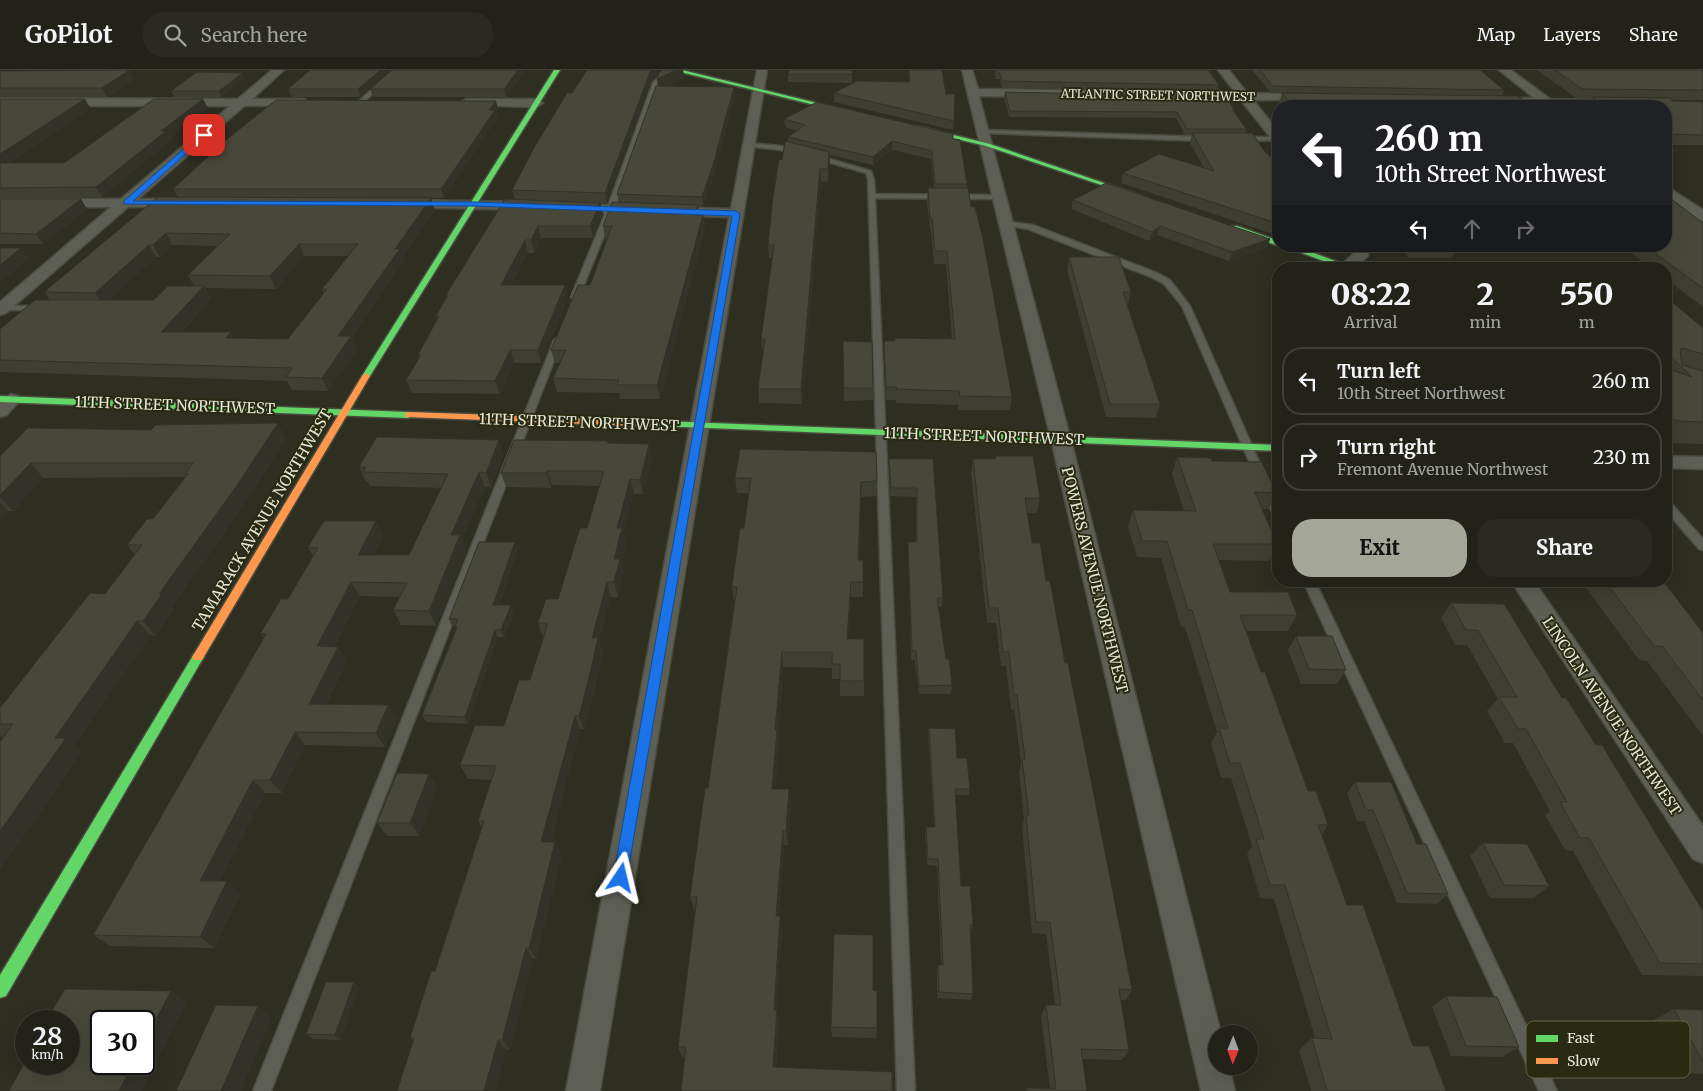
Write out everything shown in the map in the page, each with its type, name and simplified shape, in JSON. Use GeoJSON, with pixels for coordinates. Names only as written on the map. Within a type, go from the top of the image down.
{"type":"FeatureCollection","features":[{"type":"Feature","properties":{"kind":"street"},"geometry":{"type":"LineString","coordinates":[[1,309],[279,70]]}},
{"type":"Feature","properties":{"kind":"street","name":"TAMARACK AVENUE NORTHWEST"},"geometry":{"type":"LineString","coordinates":[[0,990],[344,412],[557,70]]}},
{"type":"Feature","properties":{"kind":"street"},"geometry":{"type":"LineString","coordinates":[[675,70],[760,80],[863,115]]}},
{"type":"Feature","properties":{"kind":"street","name":"POWERS AVENUE NORTHWEST"},"geometry":{"type":"LineString","coordinates":[[967,70],[1001,197],[1218,1091]]}},
{"type":"Feature","properties":{"kind":"street"},"geometry":{"type":"LineString","coordinates":[[1223,70],[1272,132]]}},
{"type":"Feature","properties":{"kind":"street"},"geometry":{"type":"LineString","coordinates":[[1504,70],[1545,100]]}},
{"type":"Feature","properties":{"kind":"street"},"geometry":{"type":"LineString","coordinates":[[583,1091],[760,80]]}},
{"type":"Feature","properties":{"kind":"street","name":"ATLANTIC STREET NORTHWEST"},"geometry":{"type":"LineString","coordinates":[[973,92],[1322,98]]}},
{"type":"Feature","properties":{"kind":"street"},"geometry":{"type":"LineString","coordinates":[[0,102],[320,103]]}},
{"type":"Feature","properties":{"kind":"street"},"geometry":{"type":"LineString","coordinates":[[355,103],[379,103]]}},
{"type":"Feature","properties":{"kind":"street"},"geometry":{"type":"LineString","coordinates":[[458,103],[537,103]]}},
{"type":"Feature","properties":{"kind":"street"},"geometry":{"type":"LineString","coordinates":[[901,124],[986,138],[1148,199]]}},
{"type":"Feature","properties":{"kind":"street"},"geometry":{"type":"LineString","coordinates":[[1672,194],[1703,199]]}},
{"type":"Feature","properties":{"kind":"street"},"geometry":{"type":"LineString","coordinates":[[1672,194],[1703,217]]}},
{"type":"Feature","properties":{"kind":"street"},"geometry":{"type":"LineString","coordinates":[[0,203],[198,203]]}},
{"type":"Feature","properties":{"kind":"street"},"geometry":{"type":"LineString","coordinates":[[393,204],[474,204],[736,214]]}},
{"type":"Feature","properties":{"kind":"street"},"geometry":{"type":"LineString","coordinates":[[1222,224],[1272,242]]}},
{"type":"Feature","properties":{"kind":"street"},"geometry":{"type":"LineString","coordinates":[[1303,252],[1331,262]]}},
{"type":"Feature","properties":{"kind":"street"},"geometry":{"type":"LineString","coordinates":[[1354,262],[1360,256],[1361,252]]}},
{"type":"Feature","properties":{"kind":"street","name":"11TH STREET NORTHWEST"},"geometry":{"type":"LineString","coordinates":[[4,403],[344,412],[700,427],[1060,438],[1272,448]]}},
{"type":"Feature","properties":{"kind":"street"},"geometry":{"type":"LineString","coordinates":[[1672,462],[1703,463]]}},
{"type":"Feature","properties":{"kind":"street","name":"LINCOLN AVENUE NORTHWEST"},"geometry":{"type":"LineString","coordinates":[[1526,587],[1703,850]]}},
{"type":"Feature","properties":{"kind":"lane"},"geometry":{"type":"LineString","coordinates":[[568,312],[610,209],[656,82],[670,70]]}},
{"type":"Feature","properties":{"kind":"lane"},"geometry":{"type":"LineString","coordinates":[[355,103],[386,79]]}},
{"type":"Feature","properties":{"kind":"lane"},"geometry":{"type":"LineString","coordinates":[[986,138],[1214,139]]}},
{"type":"Feature","properties":{"kind":"lane"},"geometry":{"type":"LineString","coordinates":[[1233,139],[1272,140]]}},
{"type":"Feature","properties":{"kind":"lane"},"geometry":{"type":"LineString","coordinates":[[748,145],[781,148],[869,172],[872,196],[906,1091]]}},
{"type":"Feature","properties":{"kind":"lane"},"geometry":{"type":"LineString","coordinates":[[872,196],[1001,197]]}},
{"type":"Feature","properties":{"kind":"lane"},"geometry":{"type":"LineString","coordinates":[[1007,223],[1030,227],[1167,282],[1186,306],[1246,447],[1272,501]]}},
{"type":"Feature","properties":{"kind":"lane"},"geometry":{"type":"LineString","coordinates":[[1,309],[49,308]]}},
{"type":"Feature","properties":{"kind":"lane"},"geometry":{"type":"LineString","coordinates":[[262,1091],[561,331]]}},
{"type":"Feature","properties":{"kind":"lane"},"geometry":{"type":"LineString","coordinates":[[1672,511],[1703,546]]}},
{"type":"Feature","properties":{"kind":"lane"},"geometry":{"type":"LineString","coordinates":[[1312,587],[1526,1044]]}},
{"type":"Feature","properties":{"kind":"lane"},"geometry":{"type":"LineString","coordinates":[[1542,1078],[1548,1091]]}},
{"type":"Feature","properties":{"kind":"building"},"geometry":{"type":"Polygon","coordinates":[[[130,70],[102,88],[0,88],[0,71],[130,70]]]}},
{"type":"Feature","properties":{"kind":"building"},"geometry":{"type":"Polygon","coordinates":[[[310,70],[381,70],[358,89],[288,89],[310,70]]]}},
{"type":"Feature","properties":{"kind":"building"},"geometry":{"type":"Polygon","coordinates":[[[392,70],[518,70],[504,89],[370,89],[392,70]]]}},
{"type":"Feature","properties":{"kind":"building"},"geometry":{"type":"Polygon","coordinates":[[[587,70],[653,70],[650,72],[605,193],[512,190],[535,146],[567,93],[572,93],[587,70]]]}},
{"type":"Feature","properties":{"kind":"building"},"geometry":{"type":"Polygon","coordinates":[[[662,70],[676,70],[657,79],[662,70]]]}},
{"type":"Feature","properties":{"kind":"building"},"geometry":{"type":"Polygon","coordinates":[[[789,70],[852,70],[852,74],[788,74],[789,70]]]}},
{"type":"Feature","properties":{"kind":"building"},"geometry":{"type":"Polygon","coordinates":[[[909,70],[942,70],[946,94],[955,94],[954,121],[834,93],[857,81],[910,82],[909,70]]]}},
{"type":"Feature","properties":{"kind":"building"},"geometry":{"type":"Polygon","coordinates":[[[996,70],[1208,70],[1219,85],[1002,81],[1000,73],[997,73],[996,70]]]}},
{"type":"Feature","properties":{"kind":"building"},"geometry":{"type":"Polygon","coordinates":[[[1260,70],[1480,70],[1504,90],[1273,86],[1260,70]]]}},
{"type":"Feature","properties":{"kind":"building"},"geometry":{"type":"Polygon","coordinates":[[[1555,70],[1702,70],[1703,90],[1582,89],[1555,70]]]}},
{"type":"Feature","properties":{"kind":"building"},"geometry":{"type":"Polygon","coordinates":[[[197,72],[243,73],[219,91],[171,91],[197,72]]]}},
{"type":"Feature","properties":{"kind":"building"},"geometry":{"type":"Polygon","coordinates":[[[656,86],[734,87],[717,153],[702,197],[617,194],[656,86]]]}},
{"type":"Feature","properties":{"kind":"building"},"geometry":{"type":"Polygon","coordinates":[[[1005,92],[1226,97],[1246,129],[1187,129],[1177,112],[1010,111],[1005,92]]]}},
{"type":"Feature","properties":{"kind":"building"},"geometry":{"type":"Polygon","coordinates":[[[1282,93],[1518,96],[1523,100],[1288,100],[1282,93]]]}},
{"type":"Feature","properties":{"kind":"building"},"geometry":{"type":"Polygon","coordinates":[[[1593,97],[1670,98],[1671,100],[1597,100],[1593,97]]]}},
{"type":"Feature","properties":{"kind":"building"},"geometry":{"type":"Polygon","coordinates":[[[0,99],[85,99],[0,154],[0,99]]]}},
{"type":"Feature","properties":{"kind":"building"},"geometry":{"type":"Polygon","coordinates":[[[154,99],[203,99],[161,131],[166,131],[96,187],[0,188],[0,163],[64,163],[154,99]]]}},
{"type":"Feature","properties":{"kind":"building"},"geometry":{"type":"Polygon","coordinates":[[[276,100],[496,101],[489,110],[495,110],[441,189],[173,189],[226,140],[276,100]]]}},
{"type":"Feature","properties":{"kind":"building"},"geometry":{"type":"Polygon","coordinates":[[[1672,101],[1703,102],[1703,135],[1672,134],[1672,101]]]}},
{"type":"Feature","properties":{"kind":"building"},"geometry":{"type":"Polygon","coordinates":[[[817,102],[953,134],[953,139],[960,140],[967,184],[935,184],[932,151],[892,141],[873,157],[788,137],[805,125],[784,119],[817,102]]]}},
{"type":"Feature","properties":{"kind":"building"},"geometry":{"type":"Polygon","coordinates":[[[1192,133],[1252,133],[1266,153],[1272,158],[1272,222],[1123,173],[1159,154],[1214,171],[1192,133]]]}},
{"type":"Feature","properties":{"kind":"building"},"geometry":{"type":"Polygon","coordinates":[[[785,141],[829,152],[828,169],[820,169],[801,389],[758,389],[765,339],[761,339],[774,245],[768,245],[773,197],[779,159],[782,160],[785,141]]]}},
{"type":"Feature","properties":{"kind":"building"},"geometry":{"type":"Polygon","coordinates":[[[1106,183],[1270,239],[1232,252],[1160,226],[1152,232],[1073,200],[1106,183]]]}},
{"type":"Feature","properties":{"kind":"building"},"geometry":{"type":"Polygon","coordinates":[[[928,188],[968,188],[971,207],[975,207],[983,239],[1012,397],[960,396],[959,391],[886,387],[884,341],[895,341],[895,338],[955,339],[947,251],[935,251],[928,188]]]}},
{"type":"Feature","properties":{"kind":"building"},"geometry":{"type":"Polygon","coordinates":[[[158,197],[431,198],[395,249],[400,249],[338,336],[351,336],[322,378],[286,377],[292,368],[0,360],[0,329],[35,300],[154,300],[168,286],[204,286],[161,332],[231,332],[226,338],[288,339],[327,289],[322,289],[358,244],[299,244],[270,276],[188,275],[230,234],[166,233],[153,245],[149,245],[95,293],[44,292],[158,197]]]}},
{"type":"Feature","properties":{"kind":"building"},"geometry":{"type":"Polygon","coordinates":[[[0,199],[81,199],[36,234],[0,233],[0,199]]]}},
{"type":"Feature","properties":{"kind":"building"},"geometry":{"type":"Polygon","coordinates":[[[505,199],[600,203],[590,226],[538,226],[531,240],[525,240],[501,285],[565,285],[538,350],[510,350],[495,381],[406,380],[421,355],[418,355],[439,316],[436,316],[448,295],[446,295],[505,199]]]}},
{"type":"Feature","properties":{"kind":"building"},"geometry":{"type":"Polygon","coordinates":[[[1672,200],[1703,223],[1703,288],[1672,266],[1672,262],[1667,262],[1653,252],[1672,252],[1672,200]]]}},
{"type":"Feature","properties":{"kind":"building"},"geometry":{"type":"Polygon","coordinates":[[[612,202],[698,205],[695,215],[703,215],[657,385],[617,385],[619,380],[553,378],[566,350],[551,350],[578,285],[590,285],[612,226],[603,226],[612,202]]]}},
{"type":"Feature","properties":{"kind":"building"},"geometry":{"type":"Polygon","coordinates":[[[0,248],[21,248],[0,265],[0,248]]]}},
{"type":"Feature","properties":{"kind":"building"},"geometry":{"type":"Polygon","coordinates":[[[1069,257],[1119,257],[1131,292],[1123,292],[1160,404],[1110,404],[1069,257]]]}},
{"type":"Feature","properties":{"kind":"building"},"geometry":{"type":"Polygon","coordinates":[[[1672,302],[1703,328],[1703,354],[1682,348],[1680,350],[1682,365],[1703,371],[1703,422],[1672,419],[1672,370],[1692,377],[1672,358],[1672,302]]]}},
{"type":"Feature","properties":{"kind":"building"},"geometry":{"type":"Polygon","coordinates":[[[843,341],[872,342],[873,388],[844,388],[843,341]]]}},
{"type":"Feature","properties":{"kind":"building"},"geometry":{"type":"Polygon","coordinates":[[[278,423],[238,484],[159,594],[162,594],[143,621],[137,621],[55,738],[66,738],[0,831],[0,742],[13,724],[0,724],[0,708],[90,593],[105,594],[142,545],[127,545],[147,519],[153,519],[188,474],[185,474],[193,463],[31,463],[0,495],[0,456],[28,428],[151,430],[156,425],[278,423]]]}},
{"type":"Feature","properties":{"kind":"building"},"geometry":{"type":"Polygon","coordinates":[[[377,437],[499,440],[486,473],[479,472],[451,535],[460,535],[429,611],[393,610],[407,583],[351,582],[317,646],[338,647],[309,704],[388,705],[376,733],[295,732],[270,780],[253,780],[200,881],[227,881],[200,937],[93,935],[266,634],[260,634],[281,599],[288,599],[318,548],[308,547],[324,521],[376,521],[358,555],[409,555],[448,474],[363,472],[366,467],[359,467],[377,437]]]}},
{"type":"Feature","properties":{"kind":"building"},"geometry":{"type":"Polygon","coordinates":[[[514,440],[608,441],[607,443],[649,444],[640,480],[630,479],[617,528],[622,528],[614,559],[620,559],[614,582],[607,582],[592,638],[598,638],[588,681],[579,716],[575,716],[541,842],[555,842],[529,948],[526,948],[502,1040],[498,1040],[484,1091],[397,1091],[414,1038],[410,1038],[431,971],[435,971],[484,821],[478,821],[496,766],[460,765],[475,725],[504,726],[519,680],[530,680],[548,623],[538,623],[546,599],[558,599],[580,528],[587,528],[604,471],[501,473],[514,440]]]}},
{"type":"Feature","properties":{"kind":"building"},"geometry":{"type":"Polygon","coordinates":[[[740,449],[876,452],[877,481],[861,482],[858,560],[863,560],[863,582],[851,582],[847,639],[864,639],[864,681],[840,681],[840,664],[832,664],[832,652],[782,652],[772,789],[789,789],[786,831],[783,831],[776,916],[780,916],[774,1010],[777,1010],[773,1067],[892,1072],[892,1091],[681,1091],[686,1047],[678,1047],[697,897],[690,897],[705,788],[708,788],[737,587],[732,586],[740,528],[744,528],[751,478],[735,478],[740,449]]]}},
{"type":"Feature","properties":{"kind":"building"},"geometry":{"type":"Polygon","coordinates":[[[995,456],[1033,456],[1040,498],[1025,498],[1032,543],[1040,543],[1046,581],[1050,581],[1065,663],[1068,663],[1132,990],[1119,989],[1129,1050],[1081,1049],[1087,1091],[1027,1091],[1027,1088],[1056,1089],[1046,1005],[1061,1005],[1050,922],[1036,922],[1026,815],[1029,815],[1022,759],[1025,759],[1017,695],[1014,695],[1009,652],[1003,652],[998,608],[989,608],[973,459],[996,459],[995,456]]]}},
{"type":"Feature","properties":{"kind":"building"},"geometry":{"type":"Polygon","coordinates":[[[1177,457],[1211,458],[1212,461],[1262,462],[1272,484],[1272,493],[1255,492],[1272,532],[1272,544],[1213,544],[1230,592],[1288,592],[1297,615],[1240,615],[1261,672],[1265,672],[1308,791],[1316,791],[1328,825],[1318,825],[1347,905],[1363,905],[1413,1046],[1429,1046],[1446,1091],[1327,1091],[1312,1038],[1332,1039],[1285,885],[1270,885],[1256,839],[1264,839],[1240,763],[1230,763],[1219,728],[1228,728],[1192,610],[1188,610],[1167,541],[1142,541],[1133,510],[1196,511],[1177,457]]]}},
{"type":"Feature","properties":{"kind":"building"},"geometry":{"type":"Polygon","coordinates":[[[889,459],[933,459],[943,598],[937,598],[952,685],[919,686],[916,651],[912,651],[908,542],[917,542],[917,488],[891,488],[889,459]]]}},
{"type":"Feature","properties":{"kind":"building"},"geometry":{"type":"Polygon","coordinates":[[[479,542],[515,542],[493,605],[511,605],[501,630],[495,630],[465,717],[422,715],[457,627],[455,627],[458,619],[449,619],[479,542]]]}},
{"type":"Feature","properties":{"kind":"building"},"geometry":{"type":"Polygon","coordinates":[[[1610,587],[1668,587],[1703,633],[1703,700],[1662,646],[1654,646],[1610,587]]]}},
{"type":"Feature","properties":{"kind":"building"},"geometry":{"type":"Polygon","coordinates":[[[1451,603],[1504,604],[1562,698],[1566,698],[1596,745],[1602,745],[1703,911],[1703,964],[1660,963],[1589,838],[1580,838],[1560,802],[1567,802],[1526,729],[1518,729],[1499,697],[1517,697],[1478,630],[1466,630],[1451,603]]]}},
{"type":"Feature","properties":{"kind":"building"},"geometry":{"type":"Polygon","coordinates":[[[1296,636],[1332,636],[1346,670],[1309,669],[1296,636]]]}},
{"type":"Feature","properties":{"kind":"building"},"geometry":{"type":"Polygon","coordinates":[[[929,728],[955,729],[957,758],[967,758],[970,789],[955,789],[961,886],[970,886],[973,925],[970,925],[973,994],[939,992],[938,965],[943,965],[938,859],[928,859],[926,827],[935,827],[929,728]]]}},
{"type":"Feature","properties":{"kind":"building"},"geometry":{"type":"Polygon","coordinates":[[[397,773],[429,774],[410,823],[377,823],[397,773]]]}},
{"type":"Feature","properties":{"kind":"building"},"geometry":{"type":"Polygon","coordinates":[[[1355,782],[1391,782],[1417,844],[1426,844],[1448,894],[1407,893],[1373,810],[1366,810],[1355,782]]]}},
{"type":"Feature","properties":{"kind":"building"},"geometry":{"type":"Polygon","coordinates":[[[1483,843],[1527,844],[1549,886],[1504,885],[1483,843]]]}},
{"type":"Feature","properties":{"kind":"building"},"geometry":{"type":"Polygon","coordinates":[[[834,934],[873,935],[873,990],[877,991],[877,1028],[831,1027],[834,934]]]}},
{"type":"Feature","properties":{"kind":"building"},"geometry":{"type":"Polygon","coordinates":[[[326,982],[354,982],[335,1035],[306,1034],[326,982]]]}},
{"type":"Feature","properties":{"kind":"building"},"geometry":{"type":"Polygon","coordinates":[[[65,989],[171,991],[155,1022],[155,1010],[90,1010],[90,1075],[127,1075],[119,1091],[9,1091],[18,1075],[80,1075],[80,1010],[53,1010],[65,989]]]}},
{"type":"Feature","properties":{"kind":"building"},"geometry":{"type":"Polygon","coordinates":[[[1446,996],[1497,997],[1519,1047],[1466,1046],[1446,996]]]}},
{"type":"Feature","properties":{"kind":"building"},"geometry":{"type":"Polygon","coordinates":[[[216,1005],[258,1006],[221,1091],[176,1091],[216,1005]]]}},
{"type":"Feature","properties":{"kind":"building"},"geometry":{"type":"Polygon","coordinates":[[[1674,1009],[1703,1010],[1703,1062],[1690,1038],[1690,1021],[1681,1021],[1674,1009]]]}},
{"type":"Feature","properties":{"kind":"traffic: fast"},"geometry":{"type":"LineString","coordinates":[[366,376],[557,70]]}},
{"type":"Feature","properties":{"kind":"traffic: fast"},"geometry":{"type":"LineString","coordinates":[[675,70],[851,112]]}},
{"type":"Feature","properties":{"kind":"traffic: fast"},"geometry":{"type":"LineString","coordinates":[[917,128],[988,145],[1139,196]]}},
{"type":"Feature","properties":{"kind":"traffic: fast"},"geometry":{"type":"LineString","coordinates":[[1234,228],[1272,242]]}},
{"type":"Feature","properties":{"kind":"traffic: fast"},"geometry":{"type":"LineString","coordinates":[[1304,252],[1333,262]]}},
{"type":"Feature","properties":{"kind":"traffic: fast"},"geometry":{"type":"LineString","coordinates":[[0,399],[408,415]]}},
{"type":"Feature","properties":{"kind":"traffic: fast"},"geometry":{"type":"LineString","coordinates":[[636,423],[1272,448]]}},
{"type":"Feature","properties":{"kind":"traffic: fast"},"geometry":{"type":"LineString","coordinates":[[0,990],[198,657]]}},
{"type":"Feature","properties":{"kind":"traffic: slow"},"geometry":{"type":"LineString","coordinates":[[198,657],[366,376]]}},
{"type":"Feature","properties":{"kind":"traffic: slow"},"geometry":{"type":"LineString","coordinates":[[408,415],[636,423]]}},
{"type":"Feature","properties":{"kind":"route"},"geometry":{"type":"LineString","coordinates":[[204,135],[126,203],[474,204],[736,214],[621,878]]}}]}
